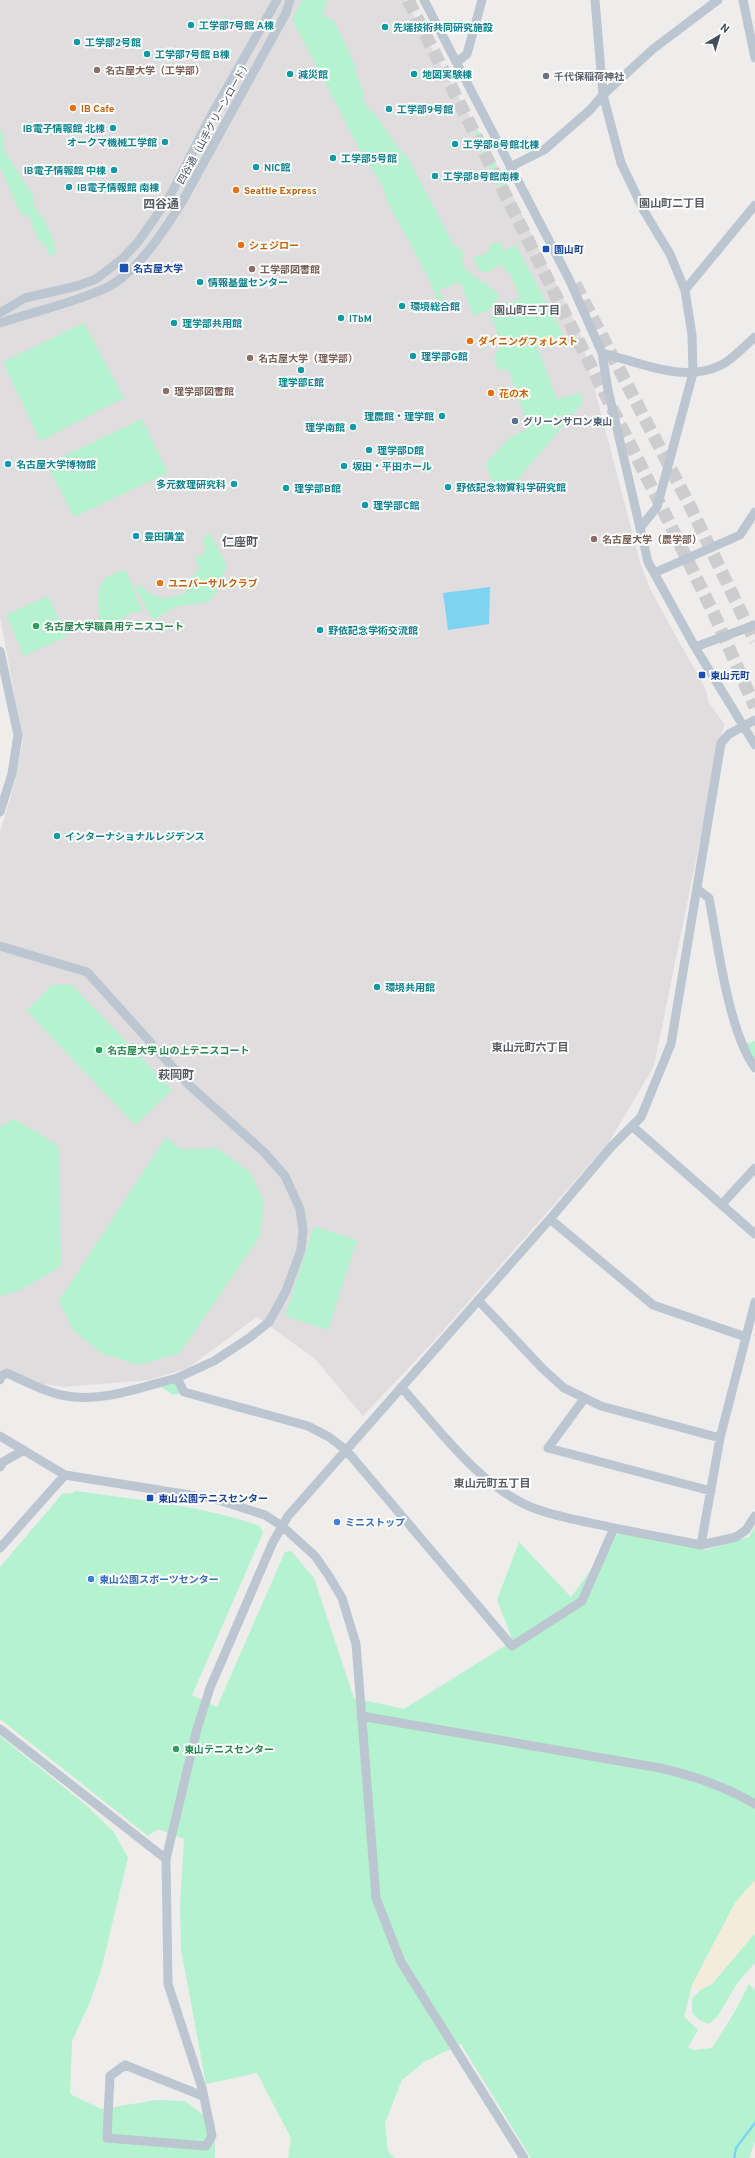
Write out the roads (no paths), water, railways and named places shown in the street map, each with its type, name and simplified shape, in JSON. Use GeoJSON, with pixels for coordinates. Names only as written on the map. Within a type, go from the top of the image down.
{"type":"FeatureCollection","features":[{"type":"Feature","properties":{"kind":"street"},"geometry":{"type":"LineString","coordinates":[[0,313],[25,298],[77,286],[96,279],[122,259],[138,242],[170,196],[211,116],[277,0]]}},
{"type":"Feature","properties":{"kind":"street","name":"四谷通（山手グリーンロード）"},"geometry":{"type":"LineString","coordinates":[[0,323],[81,298],[109,286],[132,268],[166,228],[182,202],[286,13],[290,0]]}},
{"type":"Feature","properties":{"kind":"street"},"geometry":{"type":"LineString","coordinates":[[424,0],[569,279],[602,353],[608,390],[648,562],[695,648],[755,745]]}},
{"type":"Feature","properties":{"kind":"street"},"geometry":{"type":"LineString","coordinates":[[457,62],[467,54],[482,0]]}},
{"type":"Feature","properties":{"kind":"street"},"geometry":{"type":"LineString","coordinates":[[510,167],[544,150],[590,110],[603,94],[652,49],[718,0]]}},
{"type":"Feature","properties":{"kind":"street"},"geometry":{"type":"LineString","coordinates":[[743,0],[755,58]]}},
{"type":"Feature","properties":{"kind":"street"},"geometry":{"type":"LineString","coordinates":[[594,1],[603,94],[621,163],[644,211],[670,254],[685,290],[692,335],[693,373],[657,507],[640,528]]}},
{"type":"Feature","properties":{"kind":"street"},"geometry":{"type":"LineString","coordinates":[[685,290],[755,205]]}},
{"type":"Feature","properties":{"kind":"street"},"geometry":{"type":"LineString","coordinates":[[602,353],[661,369],[693,373],[720,366],[755,337]]}},
{"type":"Feature","properties":{"kind":"street"},"geometry":{"type":"LineString","coordinates":[[654,573],[740,535],[755,512]]}},
{"type":"Feature","properties":{"kind":"street"},"geometry":{"type":"LineString","coordinates":[[695,648],[755,625]]}},
{"type":"Feature","properties":{"kind":"street"},"geometry":{"type":"LineString","coordinates":[[0,651],[18,735],[12,774],[0,812]]}},
{"type":"Feature","properties":{"kind":"street"},"geometry":{"type":"LineString","coordinates":[[203,2096],[125,2065],[110,2076],[107,2138],[206,2146],[212,2136],[203,2096],[168,1984],[166,1859],[206,1698],[273,1542],[288,1516],[641,1117],[672,1044],[721,743],[729,734],[743,725],[755,720]]}},
{"type":"Feature","properties":{"kind":"street"},"geometry":{"type":"LineString","coordinates":[[697,889],[710,898],[730,1001],[740,1040],[755,1068]]}},
{"type":"Feature","properties":{"kind":"street"},"geometry":{"type":"LineString","coordinates":[[0,946],[87,972],[188,1084],[264,1152],[285,1176],[300,1209],[303,1230],[301,1250],[286,1291],[269,1322],[249,1338],[214,1361],[177,1378],[122,1393],[88,1398],[61,1395],[7,1373],[1,1376],[0,1380]]}},
{"type":"Feature","properties":{"kind":"street"},"geometry":{"type":"LineString","coordinates":[[632,1126],[755,1234]]}},
{"type":"Feature","properties":{"kind":"street"},"geometry":{"type":"LineString","coordinates":[[722,1204],[755,1168]]}},
{"type":"Feature","properties":{"kind":"street"},"geometry":{"type":"LineString","coordinates":[[550,1219],[653,1305],[746,1337]]}},
{"type":"Feature","properties":{"kind":"street"},"geometry":{"type":"LineString","coordinates":[[478,1300],[543,1369],[564,1388],[601,1406],[720,1438]]}},
{"type":"Feature","properties":{"kind":"street"},"geometry":{"type":"LineString","coordinates":[[701,1545],[720,1438],[755,1302]]}},
{"type":"Feature","properties":{"kind":"street"},"geometry":{"type":"LineString","coordinates":[[177,1378],[184,1392],[308,1426],[329,1437],[346,1450],[512,1646],[582,1601],[614,1528]]}},
{"type":"Feature","properties":{"kind":"street"},"geometry":{"type":"LineString","coordinates":[[401,1387],[481,1476],[506,1494],[536,1509],[614,1528],[701,1545],[736,1537],[746,1530],[755,1516]]}},
{"type":"Feature","properties":{"kind":"street"},"geometry":{"type":"LineString","coordinates":[[584,1399],[548,1448],[711,1491]]}},
{"type":"Feature","properties":{"kind":"street"},"geometry":{"type":"LineString","coordinates":[[0,1436],[65,1475],[215,1499],[265,1515],[282,1526],[315,1556],[342,1598],[356,1644],[376,1898],[401,1962],[524,2158]]}},
{"type":"Feature","properties":{"kind":"street"},"geometry":{"type":"LineString","coordinates":[[0,1467],[3,1462],[24,1450]]}},
{"type":"Feature","properties":{"kind":"street"},"geometry":{"type":"LineString","coordinates":[[0,1548],[65,1475]]}},
{"type":"Feature","properties":{"kind":"street"},"geometry":{"type":"LineString","coordinates":[[361,1716],[666,1770],[721,1785],[755,1804]]}},
{"type":"Feature","properties":{"kind":"street"},"geometry":{"type":"LineString","coordinates":[[0,1729],[166,1859]]}},
{"type":"Feature","properties":{"kind":"water"},"geometry":{"type":"Polygon","coordinates":[[[490,587],[489,624],[448,630],[443,593],[490,587]]]}},
{"type":"Feature","properties":{"kind":"waterway"},"geometry":{"type":"LineString","coordinates":[[734,2158],[736,2148],[755,2123]]}},
{"type":"Feature","properties":{"kind":"tunnel"},"geometry":{"type":"LineString","coordinates":[[408,0],[667,518],[714,614],[755,707]]}},
{"type":"Feature","properties":{"kind":"tunnel"},"geometry":{"type":"LineString","coordinates":[[575,284],[690,506],[755,641]]}},
{"type":"Feature","properties":{"kind":"place","name":"工学部7号館 A棟"},"geometry":{"type":"Point","coordinates":[191,25]}},
{"type":"Feature","properties":{"kind":"place","name":"先端技術共同研究施設"},"geometry":{"type":"Point","coordinates":[385,27]}},
{"type":"Feature","properties":{"kind":"place","name":"工学部2号館"},"geometry":{"type":"Point","coordinates":[77,42]}},
{"type":"Feature","properties":{"kind":"place","name":"工学部7号館 B棟"},"geometry":{"type":"Point","coordinates":[147,54]}},
{"type":"Feature","properties":{"kind":"place","name":"名古屋大学（工学部）"},"geometry":{"type":"Point","coordinates":[97,70]}},
{"type":"Feature","properties":{"kind":"place","name":"減災館"},"geometry":{"type":"Point","coordinates":[290,74]}},
{"type":"Feature","properties":{"kind":"place","name":"地図実験棟"},"geometry":{"type":"Point","coordinates":[414,74]}},
{"type":"Feature","properties":{"kind":"place","name":"千代保稲荷神社"},"geometry":{"type":"Point","coordinates":[546,76]}},
{"type":"Feature","properties":{"kind":"place","name":"IB Cafe"},"geometry":{"type":"Point","coordinates":[73,108]}},
{"type":"Feature","properties":{"kind":"place","name":"工学部9号館"},"geometry":{"type":"Point","coordinates":[389,109]}},
{"type":"Feature","properties":{"kind":"place","name":"IB電子情報館 北棟"},"geometry":{"type":"Point","coordinates":[113,128]}},
{"type":"Feature","properties":{"kind":"place","name":"オークマ機械工学館"},"geometry":{"type":"Point","coordinates":[165,142]}},
{"type":"Feature","properties":{"kind":"place","name":"工学部8号館北棟"},"geometry":{"type":"Point","coordinates":[455,144]}},
{"type":"Feature","properties":{"kind":"place","name":"工学部5号館"},"geometry":{"type":"Point","coordinates":[333,158]}},
{"type":"Feature","properties":{"kind":"place","name":"NIC館"},"geometry":{"type":"Point","coordinates":[256,167]}},
{"type":"Feature","properties":{"kind":"place","name":"IB電子情報館 中棟"},"geometry":{"type":"Point","coordinates":[114,170]}},
{"type":"Feature","properties":{"kind":"place","name":"工学部8号館南棟"},"geometry":{"type":"Point","coordinates":[435,176]}},
{"type":"Feature","properties":{"kind":"place","name":"IB電子情報館 南棟"},"geometry":{"type":"Point","coordinates":[69,187]}},
{"type":"Feature","properties":{"kind":"place","name":"Seattle Express"},"geometry":{"type":"Point","coordinates":[236,190]}},
{"type":"Feature","properties":{"kind":"place","name":"シェジロー"},"geometry":{"type":"Point","coordinates":[241,245]}},
{"type":"Feature","properties":{"kind":"place","name":"園山町"},"geometry":{"type":"Point","coordinates":[546,249]}},
{"type":"Feature","properties":{"kind":"place","name":"名古屋大学"},"geometry":{"type":"Point","coordinates":[124,268]}},
{"type":"Feature","properties":{"kind":"place","name":"工学部図書館"},"geometry":{"type":"Point","coordinates":[252,269]}},
{"type":"Feature","properties":{"kind":"place","name":"情報基盤センター"},"geometry":{"type":"Point","coordinates":[200,282]}},
{"type":"Feature","properties":{"kind":"place","name":"環境総合館"},"geometry":{"type":"Point","coordinates":[402,306]}},
{"type":"Feature","properties":{"kind":"place","name":"ITbM"},"geometry":{"type":"Point","coordinates":[341,318]}},
{"type":"Feature","properties":{"kind":"place","name":"理学部共用館"},"geometry":{"type":"Point","coordinates":[174,323]}},
{"type":"Feature","properties":{"kind":"place","name":"ダイニングフォレスト"},"geometry":{"type":"Point","coordinates":[470,341]}},
{"type":"Feature","properties":{"kind":"place","name":"理学部G館"},"geometry":{"type":"Point","coordinates":[413,356]}},
{"type":"Feature","properties":{"kind":"place","name":"名古屋大学（理学部）"},"geometry":{"type":"Point","coordinates":[250,358]}},
{"type":"Feature","properties":{"kind":"place","name":"理学部E館"},"geometry":{"type":"Point","coordinates":[301,370]}},
{"type":"Feature","properties":{"kind":"place","name":"理学部図書館"},"geometry":{"type":"Point","coordinates":[166,391]}},
{"type":"Feature","properties":{"kind":"place","name":"花の木"},"geometry":{"type":"Point","coordinates":[491,393]}},
{"type":"Feature","properties":{"kind":"place","name":"理農館・理学館"},"geometry":{"type":"Point","coordinates":[442,416]}},
{"type":"Feature","properties":{"kind":"place","name":"グリーンサロン東山"},"geometry":{"type":"Point","coordinates":[515,421]}},
{"type":"Feature","properties":{"kind":"place","name":"理学南館"},"geometry":{"type":"Point","coordinates":[353,427]}},
{"type":"Feature","properties":{"kind":"place","name":"理学部D館"},"geometry":{"type":"Point","coordinates":[369,450]}},
{"type":"Feature","properties":{"kind":"place","name":"名古屋大学博物館"},"geometry":{"type":"Point","coordinates":[8,464]}},
{"type":"Feature","properties":{"kind":"place","name":"坂田・平田ホール"},"geometry":{"type":"Point","coordinates":[344,466]}},
{"type":"Feature","properties":{"kind":"place","name":"多元数理研究科"},"geometry":{"type":"Point","coordinates":[234,484]}},
{"type":"Feature","properties":{"kind":"place","name":"野依記念物質科学研究館"},"geometry":{"type":"Point","coordinates":[448,487]}},
{"type":"Feature","properties":{"kind":"place","name":"理学部B館"},"geometry":{"type":"Point","coordinates":[286,488]}},
{"type":"Feature","properties":{"kind":"place","name":"理学部C館"},"geometry":{"type":"Point","coordinates":[365,505]}},
{"type":"Feature","properties":{"kind":"place","name":"豊田講堂"},"geometry":{"type":"Point","coordinates":[136,536]}},
{"type":"Feature","properties":{"kind":"place","name":"名古屋大学（農学部）"},"geometry":{"type":"Point","coordinates":[594,539]}},
{"type":"Feature","properties":{"kind":"place","name":"ユニバーサルクラブ"},"geometry":{"type":"Point","coordinates":[160,583]}},
{"type":"Feature","properties":{"kind":"place","name":"名古屋大学職員用テニスコート"},"geometry":{"type":"Point","coordinates":[36,626]}},
{"type":"Feature","properties":{"kind":"place","name":"野依記念学術交流館"},"geometry":{"type":"Point","coordinates":[320,630]}},
{"type":"Feature","properties":{"kind":"place","name":"東山元町"},"geometry":{"type":"Point","coordinates":[702,675]}},
{"type":"Feature","properties":{"kind":"place","name":"インターナショナルレジデンス"},"geometry":{"type":"Point","coordinates":[57,836]}},
{"type":"Feature","properties":{"kind":"place","name":"環境共用館"},"geometry":{"type":"Point","coordinates":[377,987]}},
{"type":"Feature","properties":{"kind":"place","name":"名古屋大学 山の上テニスコート"},"geometry":{"type":"Point","coordinates":[99,1050]}},
{"type":"Feature","properties":{"kind":"place","name":"東山公園テニスセンター"},"geometry":{"type":"Point","coordinates":[150,1498]}},
{"type":"Feature","properties":{"kind":"place","name":"ミニストップ"},"geometry":{"type":"Point","coordinates":[337,1522]}},
{"type":"Feature","properties":{"kind":"place","name":"東山公園スポーツセンター"},"geometry":{"type":"Point","coordinates":[91,1579]}},
{"type":"Feature","properties":{"kind":"place","name":"東山テニスセンター"},"geometry":{"type":"Point","coordinates":[176,1749]}},
{"type":"Feature","properties":{"kind":"district","name":"園山町二丁目"},"geometry":{"type":"Point","coordinates":[672,203]}},
{"type":"Feature","properties":{"kind":"district","name":"四谷通"},"geometry":{"type":"Point","coordinates":[161,204]}},
{"type":"Feature","properties":{"kind":"district","name":"園山町三丁目"},"geometry":{"type":"Point","coordinates":[527,310]}},
{"type":"Feature","properties":{"kind":"district","name":"仁座町"},"geometry":{"type":"Point","coordinates":[240,542]}},
{"type":"Feature","properties":{"kind":"district","name":"東山元町六丁目"},"geometry":{"type":"Point","coordinates":[530,1047]}},
{"type":"Feature","properties":{"kind":"district","name":"萩岡町"},"geometry":{"type":"Point","coordinates":[176,1075]}},
{"type":"Feature","properties":{"kind":"district","name":"東山元町五丁目"},"geometry":{"type":"Point","coordinates":[492,1483]}}]}
